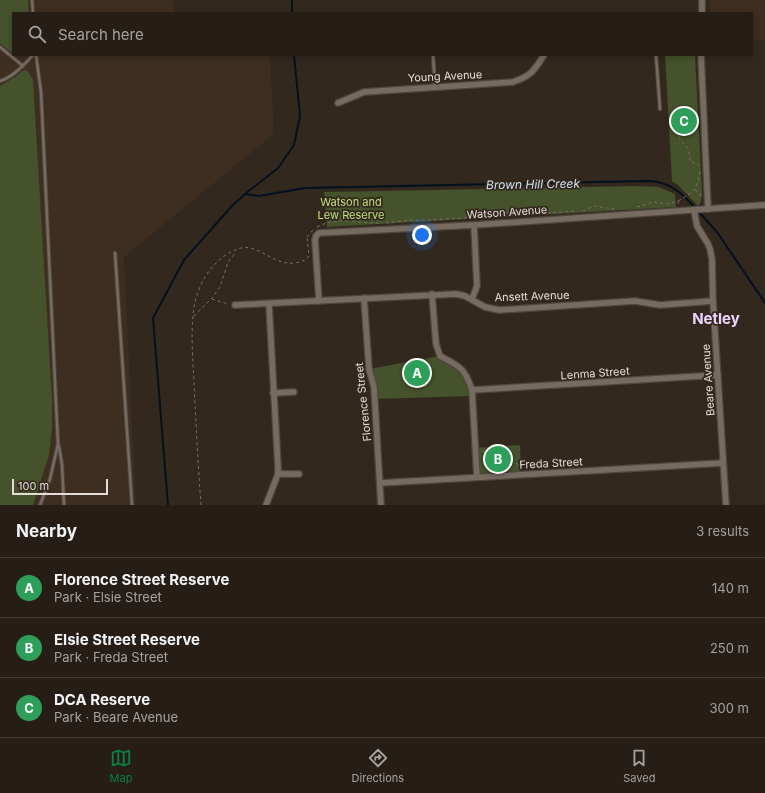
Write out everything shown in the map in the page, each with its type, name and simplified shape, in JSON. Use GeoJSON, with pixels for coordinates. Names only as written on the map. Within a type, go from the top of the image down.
{"type":"FeatureCollection","features":[{"type":"Feature","properties":{"kind":"street"},"geometry":{"type":"LineString","coordinates":[[702,0],[702,12]]}},
{"type":"Feature","properties":{"kind":"street","name":"Young Avenue"},"geometry":{"type":"LineString","coordinates":[[338,103],[364,92],[513,82],[525,78],[536,69],[543,56]]}},
{"type":"Feature","properties":{"kind":"street"},"geometry":{"type":"LineString","coordinates":[[701,56],[708,195],[706,209]]}},
{"type":"Feature","properties":{"kind":"street","name":"Watson Avenue"},"geometry":{"type":"LineString","coordinates":[[315,240],[316,236],[320,233],[474,225],[765,205]]}},
{"type":"Feature","properties":{"kind":"street","name":"Beare Avenue"},"geometry":{"type":"LineString","coordinates":[[694,210],[697,226],[710,249],[726,505]]}},
{"type":"Feature","properties":{"kind":"street"},"geometry":{"type":"LineString","coordinates":[[472,299],[477,286],[474,225]]}},
{"type":"Feature","properties":{"kind":"street"},"geometry":{"type":"LineString","coordinates":[[315,240],[319,301]]}},
{"type":"Feature","properties":{"kind":"street"},"geometry":{"type":"LineString","coordinates":[[432,294],[436,344],[440,356],[460,366],[468,378],[472,390],[477,477]]}},
{"type":"Feature","properties":{"kind":"street","name":"Ansett Avenue"},"geometry":{"type":"LineString","coordinates":[[235,306],[432,294],[456,294],[465,296],[485,307],[499,310],[635,301],[660,304],[713,301]]}},
{"type":"Feature","properties":{"kind":"street","name":"Florence Street"},"geometry":{"type":"LineString","coordinates":[[364,298],[369,369],[374,387],[381,505]]}},
{"type":"Feature","properties":{"kind":"street"},"geometry":{"type":"LineString","coordinates":[[266,505],[278,474],[269,304]]}},
{"type":"Feature","properties":{"kind":"street","name":"Lenma Street"},"geometry":{"type":"LineString","coordinates":[[472,390],[718,376]]}},
{"type":"Feature","properties":{"kind":"street"},"geometry":{"type":"LineString","coordinates":[[273,393],[294,392]]}},
{"type":"Feature","properties":{"kind":"street","name":"Freda Street"},"geometry":{"type":"LineString","coordinates":[[380,483],[724,463]]}},
{"type":"Feature","properties":{"kind":"street"},"geometry":{"type":"LineString","coordinates":[[278,474],[298,474]]}},
{"type":"Feature","properties":{"kind":"lane"},"geometry":{"type":"LineString","coordinates":[[32,0],[33,12]]}},
{"type":"Feature","properties":{"kind":"lane"},"geometry":{"type":"LineString","coordinates":[[0,47],[23,66]]}},
{"type":"Feature","properties":{"kind":"lane"},"geometry":{"type":"LineString","coordinates":[[0,81],[23,66],[33,56]]}},
{"type":"Feature","properties":{"kind":"lane"},"geometry":{"type":"LineString","coordinates":[[34,56],[41,92],[58,444],[62,465],[64,505]]}},
{"type":"Feature","properties":{"kind":"lane"},"geometry":{"type":"LineString","coordinates":[[433,56],[435,87]]}},
{"type":"Feature","properties":{"kind":"lane"},"geometry":{"type":"LineString","coordinates":[[656,56],[660,109]]}},
{"type":"Feature","properties":{"kind":"lane"},"geometry":{"type":"LineString","coordinates":[[115,253],[132,505]]}},
{"type":"Feature","properties":{"kind":"lane"},"geometry":{"type":"LineString","coordinates":[[40,505],[50,479],[58,444]]}},
{"type":"Feature","properties":{"kind":"path"},"geometry":{"type":"LineString","coordinates":[[636,208],[653,202],[668,204],[678,201],[695,190],[699,181],[700,166],[690,161],[690,156],[686,146],[682,143],[678,133],[678,127],[680,120],[684,115],[697,112]]}},
{"type":"Feature","properties":{"kind":"path"},"geometry":{"type":"LineString","coordinates":[[695,190],[700,195],[708,195]]}},
{"type":"Feature","properties":{"kind":"path"},"geometry":{"type":"LineString","coordinates":[[678,201],[679,210]]}},
{"type":"Feature","properties":{"kind":"path"},"geometry":{"type":"LineString","coordinates":[[582,211],[594,206],[616,209]]}},
{"type":"Feature","properties":{"kind":"path"},"geometry":{"type":"LineString","coordinates":[[201,505],[193,358],[193,316],[197,294],[209,272],[220,260],[243,248],[258,251],[288,264],[301,262],[309,256],[307,237],[311,231],[326,223],[334,221],[352,220],[380,223],[411,220],[480,218],[516,211],[549,213],[578,211]]}},
{"type":"Feature","properties":{"kind":"path"},"geometry":{"type":"LineString","coordinates":[[307,237],[315,240]]}},
{"type":"Feature","properties":{"kind":"path"},"geometry":{"type":"LineString","coordinates":[[193,316],[212,298],[220,286],[228,262],[237,250]]}},
{"type":"Feature","properties":{"kind":"path"},"geometry":{"type":"LineString","coordinates":[[212,298],[235,306]]}},
{"type":"Feature","properties":{"kind":"path"},"geometry":{"type":"LineString","coordinates":[[482,451],[520,465],[522,468]]}},
{"type":"Feature","properties":{"kind":"shaded area"},"geometry":{"type":"Polygon","coordinates":[[[0,0],[173,0],[174,12],[12,12],[12,56],[270,56],[274,134],[124,257],[136,505],[0,505],[0,0]]]}},
{"type":"Feature","properties":{"kind":"shaded area"},"geometry":{"type":"Polygon","coordinates":[[[709,0],[765,0],[765,40],[753,41],[753,12],[710,12],[709,0]]]}},
{"type":"Feature","properties":{"kind":"green space"},"geometry":{"type":"Polygon","coordinates":[[[0,0],[28,0],[29,12],[12,12],[12,53],[0,43],[0,0]]]}},
{"type":"Feature","properties":{"kind":"green space"},"geometry":{"type":"Polygon","coordinates":[[[665,56],[695,56],[702,191],[701,202],[698,206],[679,186],[672,181],[665,56]]]}},
{"type":"Feature","properties":{"kind":"green space"},"geometry":{"type":"Polygon","coordinates":[[[27,70],[33,80],[52,399],[52,429],[49,455],[33,505],[0,505],[0,86],[22,71],[27,70]]]}},
{"type":"Feature","properties":{"kind":"green space","name":"Watson and Lew Reserve"},"geometry":{"type":"Polygon","coordinates":[[[636,186],[659,187],[675,194],[676,207],[327,227],[324,192],[636,186]]]}},
{"type":"Feature","properties":{"kind":"green space"},"geometry":{"type":"Polygon","coordinates":[[[440,356],[459,366],[473,396],[374,399],[369,369],[440,356]]]}},
{"type":"Feature","properties":{"kind":"green space"},"geometry":{"type":"Polygon","coordinates":[[[520,445],[521,475],[477,477],[475,448],[520,445]]]}},
{"type":"Feature","properties":{"kind":"waterway"},"geometry":{"type":"LineString","coordinates":[[292,0],[292,12]]}},
{"type":"Feature","properties":{"kind":"waterway"},"geometry":{"type":"LineString","coordinates":[[168,505],[153,318],[184,260],[231,207],[278,168],[294,145],[300,116],[294,56]]}},
{"type":"Feature","properties":{"kind":"waterway","name":"Brown Hill Creek"},"geometry":{"type":"LineString","coordinates":[[245,194],[259,196],[305,188],[649,181],[663,184],[675,189],[695,208]]}},
{"type":"Feature","properties":{"kind":"waterway","name":"Brown Hill Creek"},"geometry":{"type":"LineString","coordinates":[[698,211],[717,232],[765,303]]}},
{"type":"Feature","properties":{"kind":"place","name":"DCA Reserve"},"geometry":{"type":"Point","coordinates":[684,121]}},
{"type":"Feature","properties":{"kind":"place","name":"Florence Street Reserve"},"geometry":{"type":"Point","coordinates":[417,373]}},
{"type":"Feature","properties":{"kind":"place","name":"Elsie Street Reserve"},"geometry":{"type":"Point","coordinates":[498,459]}},
{"type":"Feature","properties":{"kind":"district","name":"Netley"},"geometry":{"type":"Point","coordinates":[716,318]}}]}
